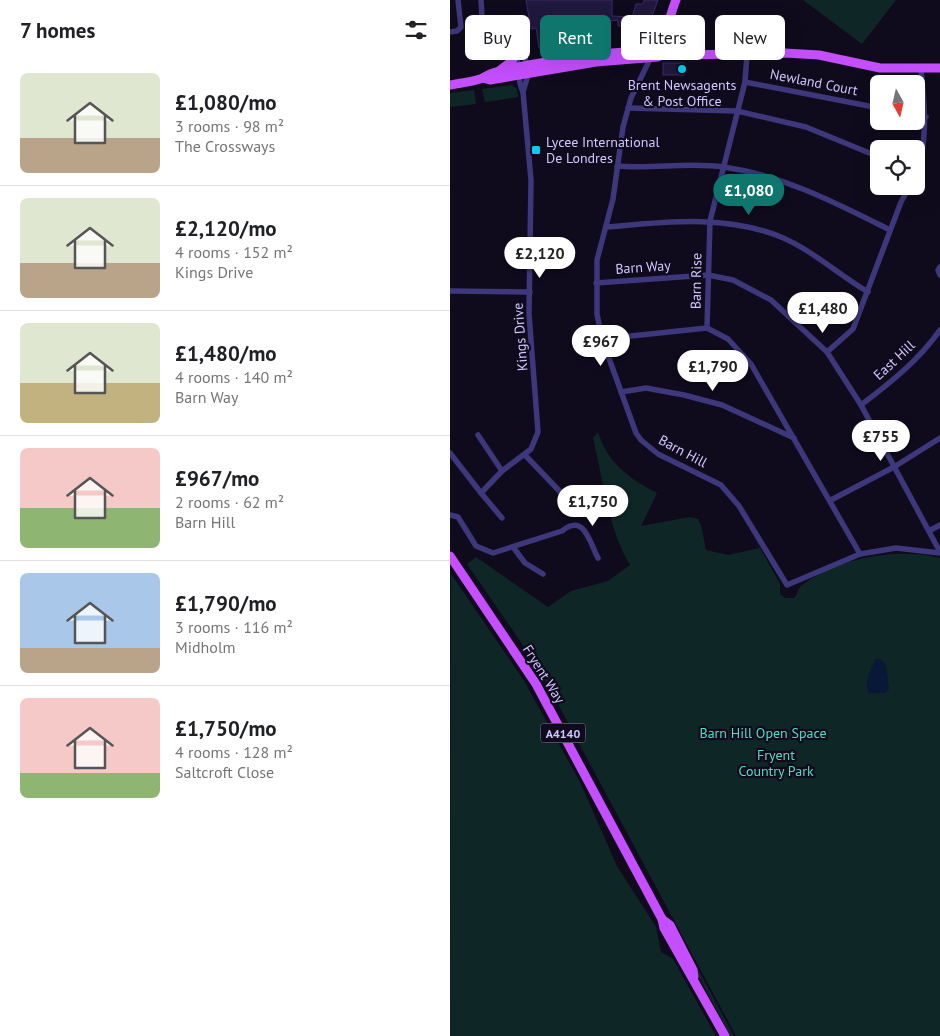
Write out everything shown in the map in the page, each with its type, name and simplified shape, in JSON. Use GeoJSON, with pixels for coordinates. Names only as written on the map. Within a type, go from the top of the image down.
{"type":"FeatureCollection","features":[{"type":"Feature","properties":{"kind":"main road"},"geometry":{"type":"LineString","coordinates":[[670,15],[676,0]]}},
{"type":"Feature","properties":{"kind":"main road"},"geometry":{"type":"LineString","coordinates":[[483,78],[490,80],[518,72],[603,54],[621,53]]}},
{"type":"Feature","properties":{"kind":"main road"},"geometry":{"type":"LineString","coordinates":[[785,55],[819,55],[880,68],[940,68]]}},
{"type":"Feature","properties":{"kind":"main road"},"geometry":{"type":"LineString","coordinates":[[528,70],[621,58]]}},
{"type":"Feature","properties":{"kind":"main road"},"geometry":{"type":"LineString","coordinates":[[450,85],[483,78],[498,72],[513,60]]}},
{"type":"Feature","properties":{"kind":"main road"},"geometry":{"type":"LineString","coordinates":[[498,72],[518,72]]}},
{"type":"Feature","properties":{"kind":"main road","name":"Fryent Way"},"geometry":{"type":"LineString","coordinates":[[450,556],[536,684],[662,919],[664,928],[688,973],[694,978],[725,1036]]}},
{"type":"Feature","properties":{"kind":"street"},"geometry":{"type":"LineString","coordinates":[[450,32],[461,27],[458,0]]}},
{"type":"Feature","properties":{"kind":"street"},"geometry":{"type":"LineString","coordinates":[[481,0],[482,15]]}},
{"type":"Feature","properties":{"kind":"street"},"geometry":{"type":"LineString","coordinates":[[517,60],[523,92]]}},
{"type":"Feature","properties":{"kind":"street"},"geometry":{"type":"LineString","coordinates":[[523,92],[528,70],[526,60]]}},
{"type":"Feature","properties":{"kind":"street","name":"Barn Hill"},"geometry":{"type":"LineString","coordinates":[[650,60],[628,108],[623,127],[607,226],[597,260],[596,283],[597,314],[602,339],[636,433],[641,440],[658,454],[721,485],[739,506],[787,585],[860,554],[896,548],[940,552]]}},
{"type":"Feature","properties":{"kind":"street","name":"Barn Rise"},"geometry":{"type":"LineString","coordinates":[[747,60],[745,82],[722,167],[710,221],[707,328],[728,339],[751,364],[831,500],[860,554]]}},
{"type":"Feature","properties":{"kind":"street"},"geometry":{"type":"LineString","coordinates":[[921,69],[926,117],[923,140]]}},
{"type":"Feature","properties":{"kind":"street","name":"Newland Court"},"geometry":{"type":"LineString","coordinates":[[745,82],[870,106]]}},
{"type":"Feature","properties":{"kind":"street","name":"Kings Drive"},"geometry":{"type":"LineString","coordinates":[[481,493],[502,471],[525,455],[536,442],[538,432],[529,314],[531,180],[523,92]]}},
{"type":"Feature","properties":{"kind":"street"},"geometry":{"type":"LineString","coordinates":[[628,108],[737,111],[806,127],[870,153]]}},
{"type":"Feature","properties":{"kind":"street"},"geometry":{"type":"LineString","coordinates":[[617,166],[722,167],[790,183],[822,195],[890,230]]}},
{"type":"Feature","properties":{"kind":"street"},"geometry":{"type":"LineString","coordinates":[[827,352],[853,329],[890,230],[906,195]]}},
{"type":"Feature","properties":{"kind":"street"},"geometry":{"type":"LineString","coordinates":[[607,226],[710,221],[746,226],[781,238],[868,292]]}},
{"type":"Feature","properties":{"kind":"street"},"geometry":{"type":"LineString","coordinates":[[940,267],[938,270],[940,275]]}},
{"type":"Feature","properties":{"kind":"street","name":"Barn Way"},"geometry":{"type":"LineString","coordinates":[[596,283],[708,275],[733,280],[771,300],[827,352],[861,405],[940,552]]}},
{"type":"Feature","properties":{"kind":"street"},"geometry":{"type":"LineString","coordinates":[[450,291],[530,292]]}},
{"type":"Feature","properties":{"kind":"street"},"geometry":{"type":"LineString","coordinates":[[602,339],[707,328]]}},
{"type":"Feature","properties":{"kind":"street","name":"East Hill"},"geometry":{"type":"LineString","coordinates":[[861,405],[893,381],[932,341],[940,330]]}},
{"type":"Feature","properties":{"kind":"street"},"geometry":{"type":"LineString","coordinates":[[622,392],[646,388],[684,394],[722,405],[794,438]]}},
{"type":"Feature","properties":{"kind":"street"},"geometry":{"type":"LineString","coordinates":[[478,435],[502,471]]}},
{"type":"Feature","properties":{"kind":"street"},"geometry":{"type":"LineString","coordinates":[[831,500],[894,467],[940,438]]}},
{"type":"Feature","properties":{"kind":"street"},"geometry":{"type":"LineString","coordinates":[[450,453],[502,518]]}},
{"type":"Feature","properties":{"kind":"street"},"geometry":{"type":"LineString","coordinates":[[525,455],[568,500]]}},
{"type":"Feature","properties":{"kind":"street"},"geometry":{"type":"LineString","coordinates":[[450,514],[458,518],[476,546],[492,553],[562,531],[570,524],[576,524],[582,528],[598,558]]}},
{"type":"Feature","properties":{"kind":"street"},"geometry":{"type":"LineString","coordinates":[[929,531],[940,525]]}},
{"type":"Feature","properties":{"kind":"street"},"geometry":{"type":"LineString","coordinates":[[513,547],[525,563],[542,574]]}},
{"type":"Feature","properties":{"kind":"green space"},"geometry":{"type":"Polygon","coordinates":[[[803,0],[896,0],[862,44],[803,0]]]}},
{"type":"Feature","properties":{"kind":"green space"},"geometry":{"type":"Polygon","coordinates":[[[512,85],[517,89],[518,97],[485,102],[482,89],[512,85]]]}},
{"type":"Feature","properties":{"kind":"green space"},"geometry":{"type":"Polygon","coordinates":[[[474,90],[476,104],[450,107],[450,93],[474,90]]]}},
{"type":"Feature","properties":{"kind":"green space","name":"Fryent Country Park"},"geometry":{"type":"Polygon","coordinates":[[[598,432],[608,453],[621,469],[637,482],[657,493],[641,526],[690,517],[698,519],[701,525],[706,550],[728,555],[760,548],[780,584],[780,594],[785,598],[794,598],[802,585],[833,568],[868,557],[905,554],[940,558],[940,1036],[736,1036],[538,667],[467,564],[476,557],[548,607],[571,591],[608,581],[630,565],[616,536],[611,520],[593,438],[598,432]]]}},
{"type":"Feature","properties":{"kind":"green space"},"geometry":{"type":"Polygon","coordinates":[[[451,574],[523,679],[580,782],[617,866],[656,927],[661,952],[673,959],[716,1036],[450,1036],[451,574]]]}},
{"type":"Feature","properties":{"kind":"green space"},"geometry":{"type":"Polygon","coordinates":[[[693,960],[734,1036],[730,1036],[691,962],[693,960]]]}},
{"type":"Feature","properties":{"kind":"water"},"geometry":{"type":"Polygon","coordinates":[[[875,659],[880,659],[886,665],[889,689],[885,693],[869,693],[867,688],[867,680],[875,659]]]}},
{"type":"Feature","properties":{"kind":"building"},"geometry":{"type":"Polygon","coordinates":[[[526,0],[612,0],[612,16],[621,16],[621,26],[618,26],[618,20],[611,21],[611,15],[540,15],[539,48],[536,28],[531,29],[526,0]]]}},
{"type":"Feature","properties":{"kind":"building"},"geometry":{"type":"Polygon","coordinates":[[[644,0],[658,0],[652,15],[633,15],[636,4],[643,4],[644,0]]]}},
{"type":"Feature","properties":{"kind":"building"},"geometry":{"type":"Polygon","coordinates":[[[663,63],[684,63],[684,75],[663,75],[663,63]]]}},
{"type":"Feature","properties":{"kind":"place","name":"Brent Newsagents & Post Office"},"geometry":{"type":"Point","coordinates":[682,69]}},
{"type":"Feature","properties":{"kind":"place","name":"Lycee International De Londres"},"geometry":{"type":"Point","coordinates":[536,150]}},
{"type":"Feature","properties":{"kind":"park label","name":"Barn Hill Open Space"},"geometry":{"type":"Point","coordinates":[763,733]}}]}
